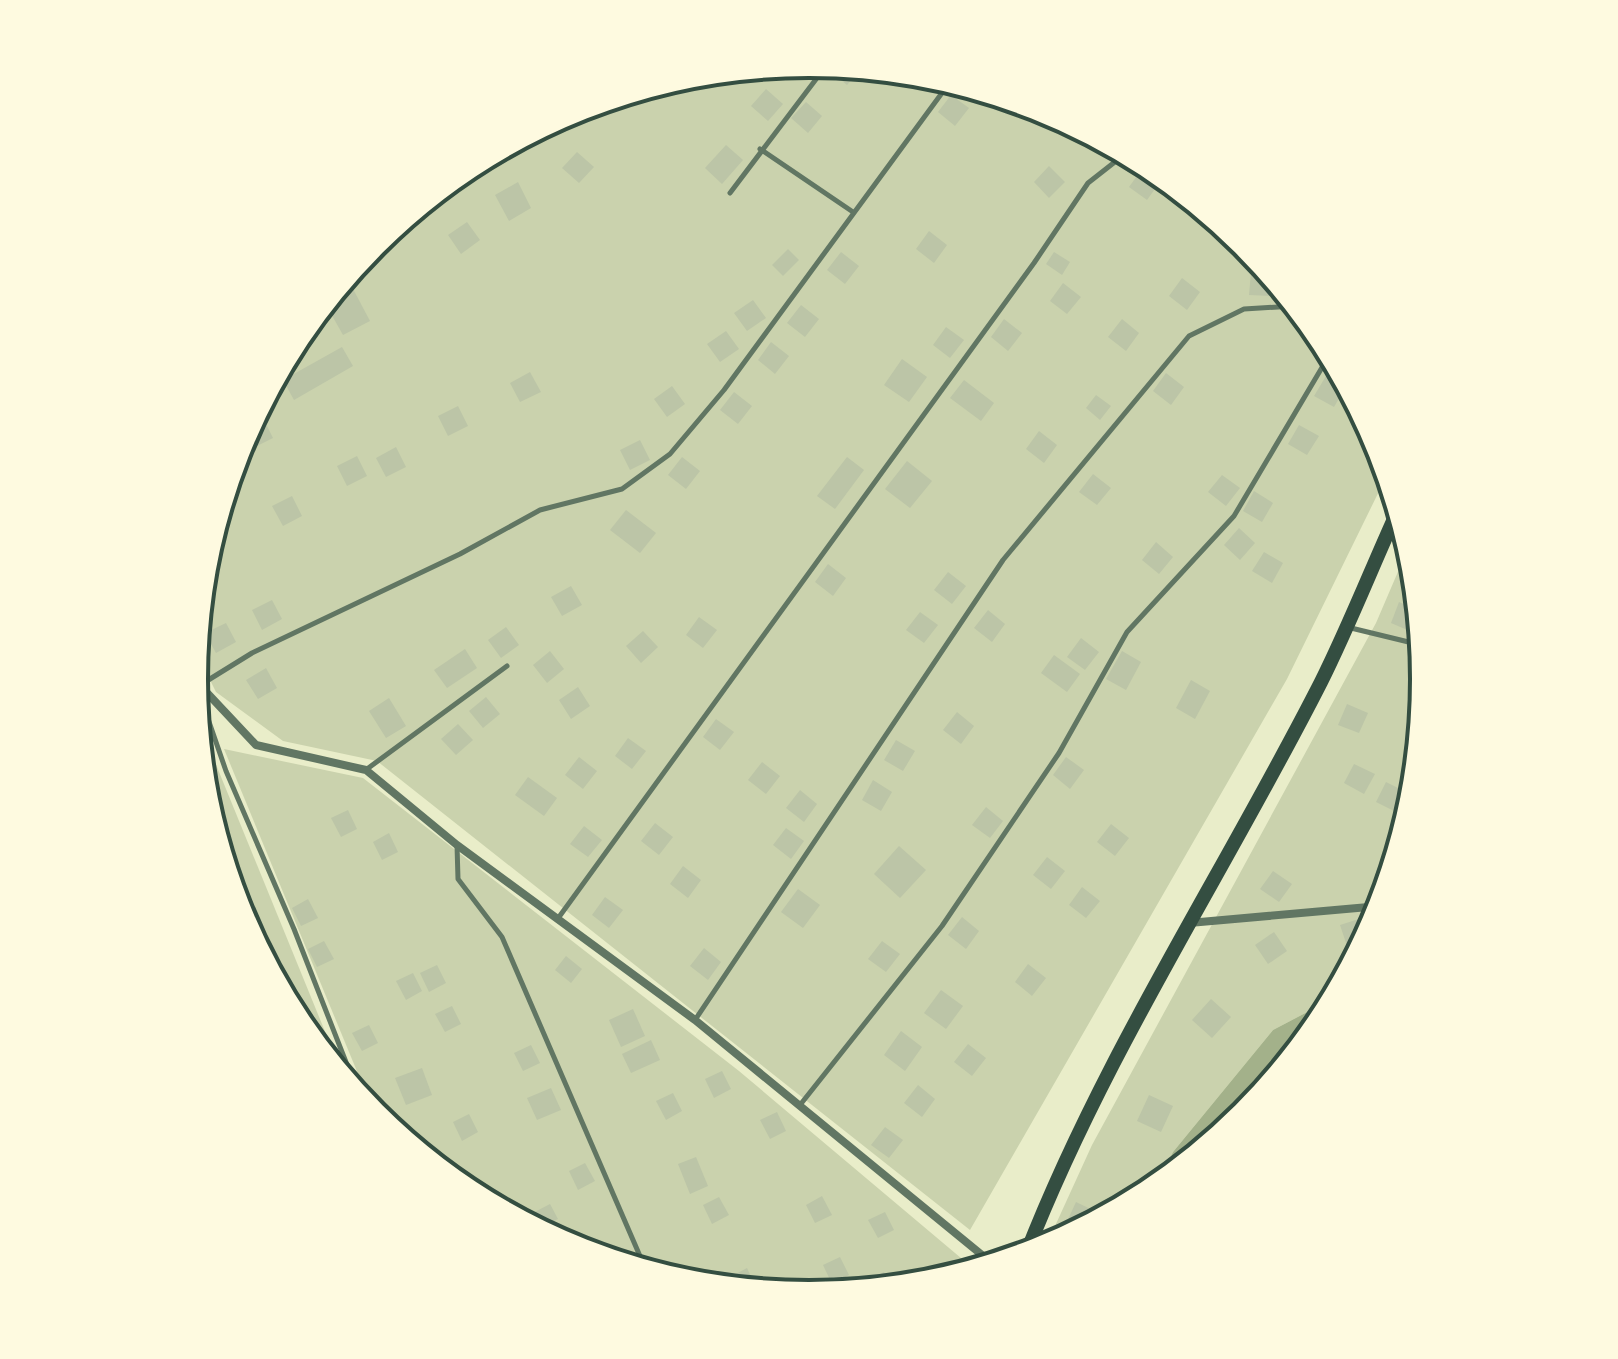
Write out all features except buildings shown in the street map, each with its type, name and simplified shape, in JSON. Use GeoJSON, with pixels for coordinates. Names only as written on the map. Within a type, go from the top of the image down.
{"type":"FeatureCollection","features":[{"type":"Feature","properties":{"kind":"main road"},"geometry":{"type":"LineString","coordinates":[[1033,1237],[1056,1183],[1188,923],[1322,681],[1391,527]]}},
{"type":"Feature","properties":{"kind":"street"},"geometry":{"type":"LineString","coordinates":[[208,697],[256,745],[366,770],[457,845],[559,917],[695,1020],[982,1255]]}},
{"type":"Feature","properties":{"kind":"street"},"geometry":{"type":"LineString","coordinates":[[1188,923],[1366,907]]}},
{"type":"Feature","properties":{"kind":"lane"},"geometry":{"type":"LineString","coordinates":[[730,193],[760,149],[816,78]]}},
{"type":"Feature","properties":{"kind":"lane"},"geometry":{"type":"LineString","coordinates":[[208,676],[460,554],[540,510],[622,489],[670,454],[724,390],[942,93]]}},
{"type":"Feature","properties":{"kind":"lane"},"geometry":{"type":"LineString","coordinates":[[760,149],[853,212]]}},
{"type":"Feature","properties":{"kind":"lane"},"geometry":{"type":"LineString","coordinates":[[559,917],[1034,263],[1088,183],[1115,162]]}},
{"type":"Feature","properties":{"kind":"lane"},"geometry":{"type":"LineString","coordinates":[[695,1020],[1003,560],[1189,336],[1244,309],[1281,307]]}},
{"type":"Feature","properties":{"kind":"lane"},"geometry":{"type":"LineString","coordinates":[[799,1106],[942,926],[1059,753],[1127,632],[1234,516],[1322,367]]}},
{"type":"Feature","properties":{"kind":"lane"},"geometry":{"type":"LineString","coordinates":[[1346,626],[1409,642]]}},
{"type":"Feature","properties":{"kind":"lane"},"geometry":{"type":"LineString","coordinates":[[366,770],[507,666]]}},
{"type":"Feature","properties":{"kind":"lane"},"geometry":{"type":"LineString","coordinates":[[210,724],[346,1063]]}},
{"type":"Feature","properties":{"kind":"lane"},"geometry":{"type":"LineString","coordinates":[[457,845],[458,879],[502,937],[640,1257]]}},
{"type":"Feature","properties":{"kind":"shaded area"},"geometry":{"type":"Polygon","coordinates":[[[770,79],[848,79],[888,83],[965,98],[1075,140],[1143,179],[1206,227],[1286,313],[1330,379],[1365,449],[1380,489],[1287,679],[970,1230],[377,761],[283,741],[216,692],[208,676],[213,601],[219,562],[239,486],[253,449],[288,379],[332,313],[357,283],[412,227],[443,202],[475,179],[543,140],[653,98],[730,83],[770,79]]]}},
{"type":"Feature","properties":{"kind":"shaded area"},"geometry":{"type":"Polygon","coordinates":[[[1400,567],[1409,640],[1410,680],[1409,719],[1399,797],[1379,873],[1365,910],[1330,980],[1312,1010],[1273,1030],[1168,1162],[1110,1200],[1054,1228],[1092,1145],[1376,623],[1400,567]]]}},
{"type":"Feature","properties":{"kind":"shaded area"},"geometry":{"type":"Polygon","coordinates":[[[224,749],[363,778],[739,1071],[965,1261],[888,1276],[809,1281],[730,1276],[653,1261],[543,1219],[475,1180],[412,1132],[360,1080],[224,749]]]}},
{"type":"Feature","properties":{"kind":"shaded area"},"geometry":{"type":"Polygon","coordinates":[[[213,757],[330,1043],[288,980],[253,910],[228,835],[213,757]]]}},
{"type":"Feature","properties":{"kind":"shaded area"},"geometry":{"type":"Polygon","coordinates":[[[1312,1010],[1286,1046],[1234,1105],[1168,1162],[1173,1152],[1273,1030],[1312,1010]]]}}]}
